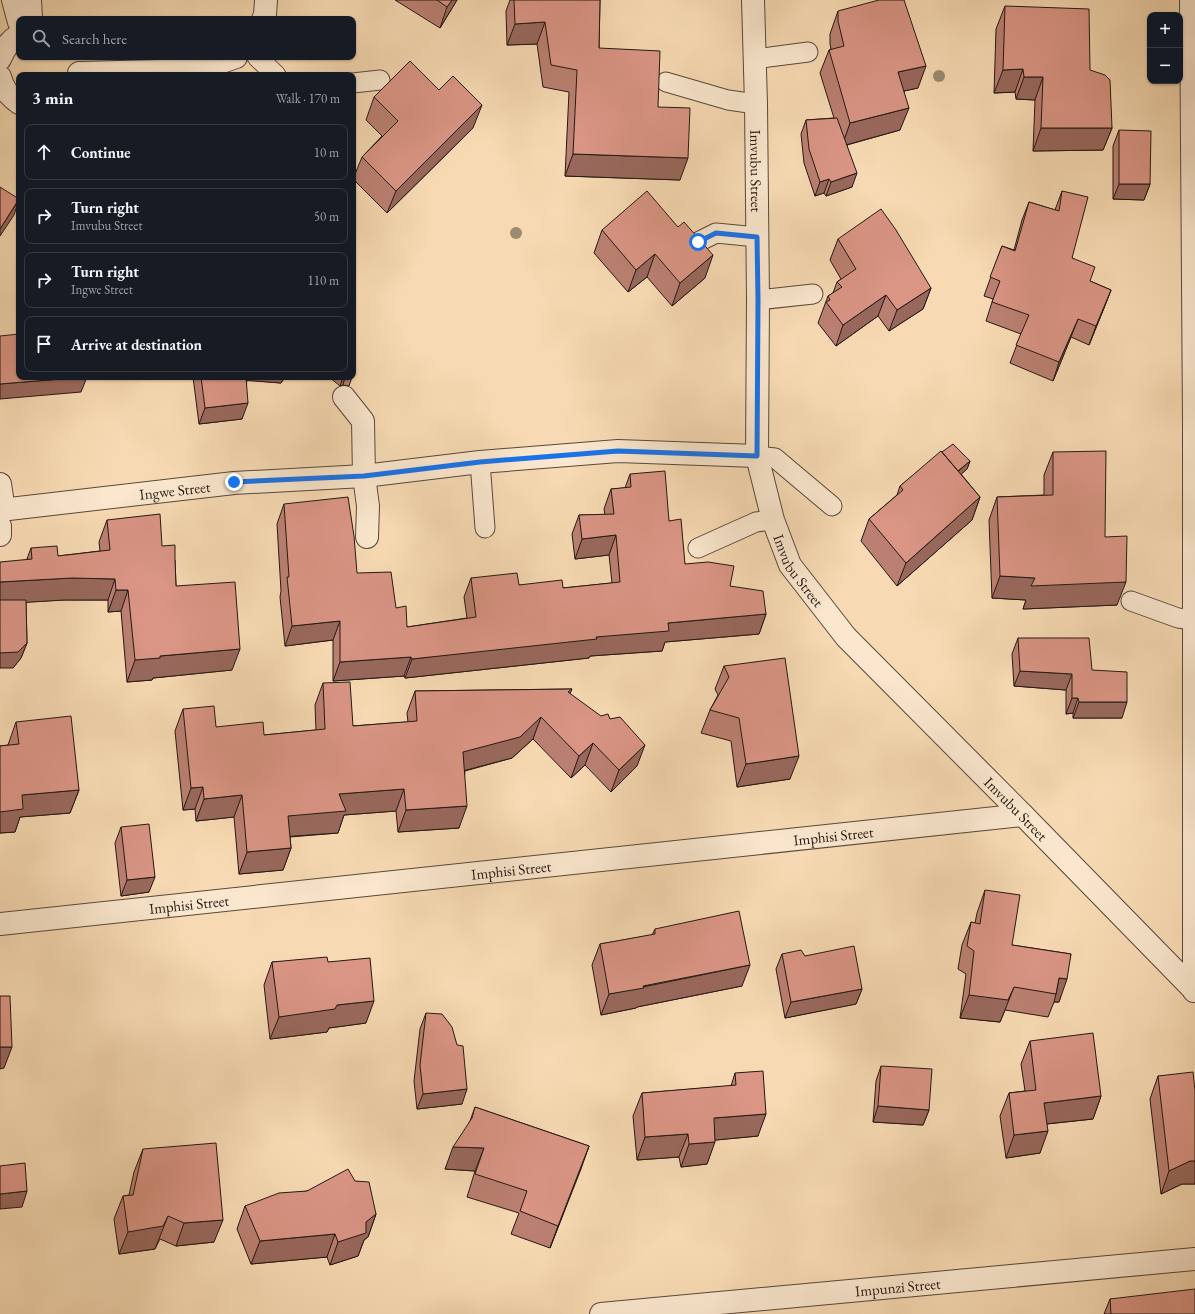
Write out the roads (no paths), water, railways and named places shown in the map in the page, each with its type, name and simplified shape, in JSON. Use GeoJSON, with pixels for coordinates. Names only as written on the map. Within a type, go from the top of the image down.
{"type":"FeatureCollection","features":[{"type":"Feature","properties":{"kind":"street"},"geometry":{"type":"LineString","coordinates":[[13,0],[17,16]]}},
{"type":"Feature","properties":{"kind":"street"},"geometry":{"type":"LineString","coordinates":[[30,0],[31,16]]}},
{"type":"Feature","properties":{"kind":"street","name":"Imvubu Street"},"geometry":{"type":"LineString","coordinates":[[753,0],[756,104],[758,300],[757,456],[773,520],[790,565],[846,637],[1195,991]]}},
{"type":"Feature","properties":{"kind":"street"},"geometry":{"type":"LineString","coordinates":[[1192,0],[1195,410],[1195,991]]}},
{"type":"Feature","properties":{"kind":"street"},"geometry":{"type":"LineString","coordinates":[[0,59],[5,48],[16,36]]}},
{"type":"Feature","properties":{"kind":"street"},"geometry":{"type":"LineString","coordinates":[[78,68],[199,70],[227,60]]}},
{"type":"Feature","properties":{"kind":"street"},"geometry":{"type":"LineString","coordinates":[[0,77],[3,86],[10,97],[16,102]]}},
{"type":"Feature","properties":{"kind":"street"},"geometry":{"type":"LineString","coordinates":[[344,397],[363,421],[364,476],[368,506],[367,537]]}},
{"type":"Feature","properties":{"kind":"street","name":"Ingwe Street"},"geometry":{"type":"LineString","coordinates":[[1,515],[234,482],[364,476],[480,462],[618,451],[757,456]]}},
{"type":"Feature","properties":{"kind":"street"},"geometry":{"type":"LineString","coordinates":[[0,484],[0,535]]}},
{"type":"Feature","properties":{"kind":"street","name":"Imphisi Street"},"geometry":{"type":"LineString","coordinates":[[0,924],[1023,815]]}},
{"type":"Feature","properties":{"kind":"street","name":"Impunzi Street"},"geometry":{"type":"LineString","coordinates":[[601,1314],[1195,1259]]}},
{"type":"Feature","properties":{"kind":"lane"},"geometry":{"type":"LineString","coordinates":[[754,59],[808,52]]}},
{"type":"Feature","properties":{"kind":"lane"},"geometry":{"type":"LineString","coordinates":[[260,60],[273,72]]}},
{"type":"Feature","properties":{"kind":"lane"},"geometry":{"type":"LineString","coordinates":[[356,83],[380,80]]}},
{"type":"Feature","properties":{"kind":"lane"},"geometry":{"type":"LineString","coordinates":[[666,82],[728,100],[756,104]]}},
{"type":"Feature","properties":{"kind":"lane"},"geometry":{"type":"LineString","coordinates":[[698,242],[716,233],[757,237]]}},
{"type":"Feature","properties":{"kind":"lane"},"geometry":{"type":"LineString","coordinates":[[758,300],[813,294]]}},
{"type":"Feature","properties":{"kind":"lane"},"geometry":{"type":"LineString","coordinates":[[757,456],[775,458],[832,506]]}},
{"type":"Feature","properties":{"kind":"lane"},"geometry":{"type":"LineString","coordinates":[[480,462],[485,528]]}},
{"type":"Feature","properties":{"kind":"lane"},"geometry":{"type":"LineString","coordinates":[[698,548],[756,522],[773,520]]}},
{"type":"Feature","properties":{"kind":"lane"},"geometry":{"type":"LineString","coordinates":[[1131,601],[1178,618],[1194,620]]}}]}
